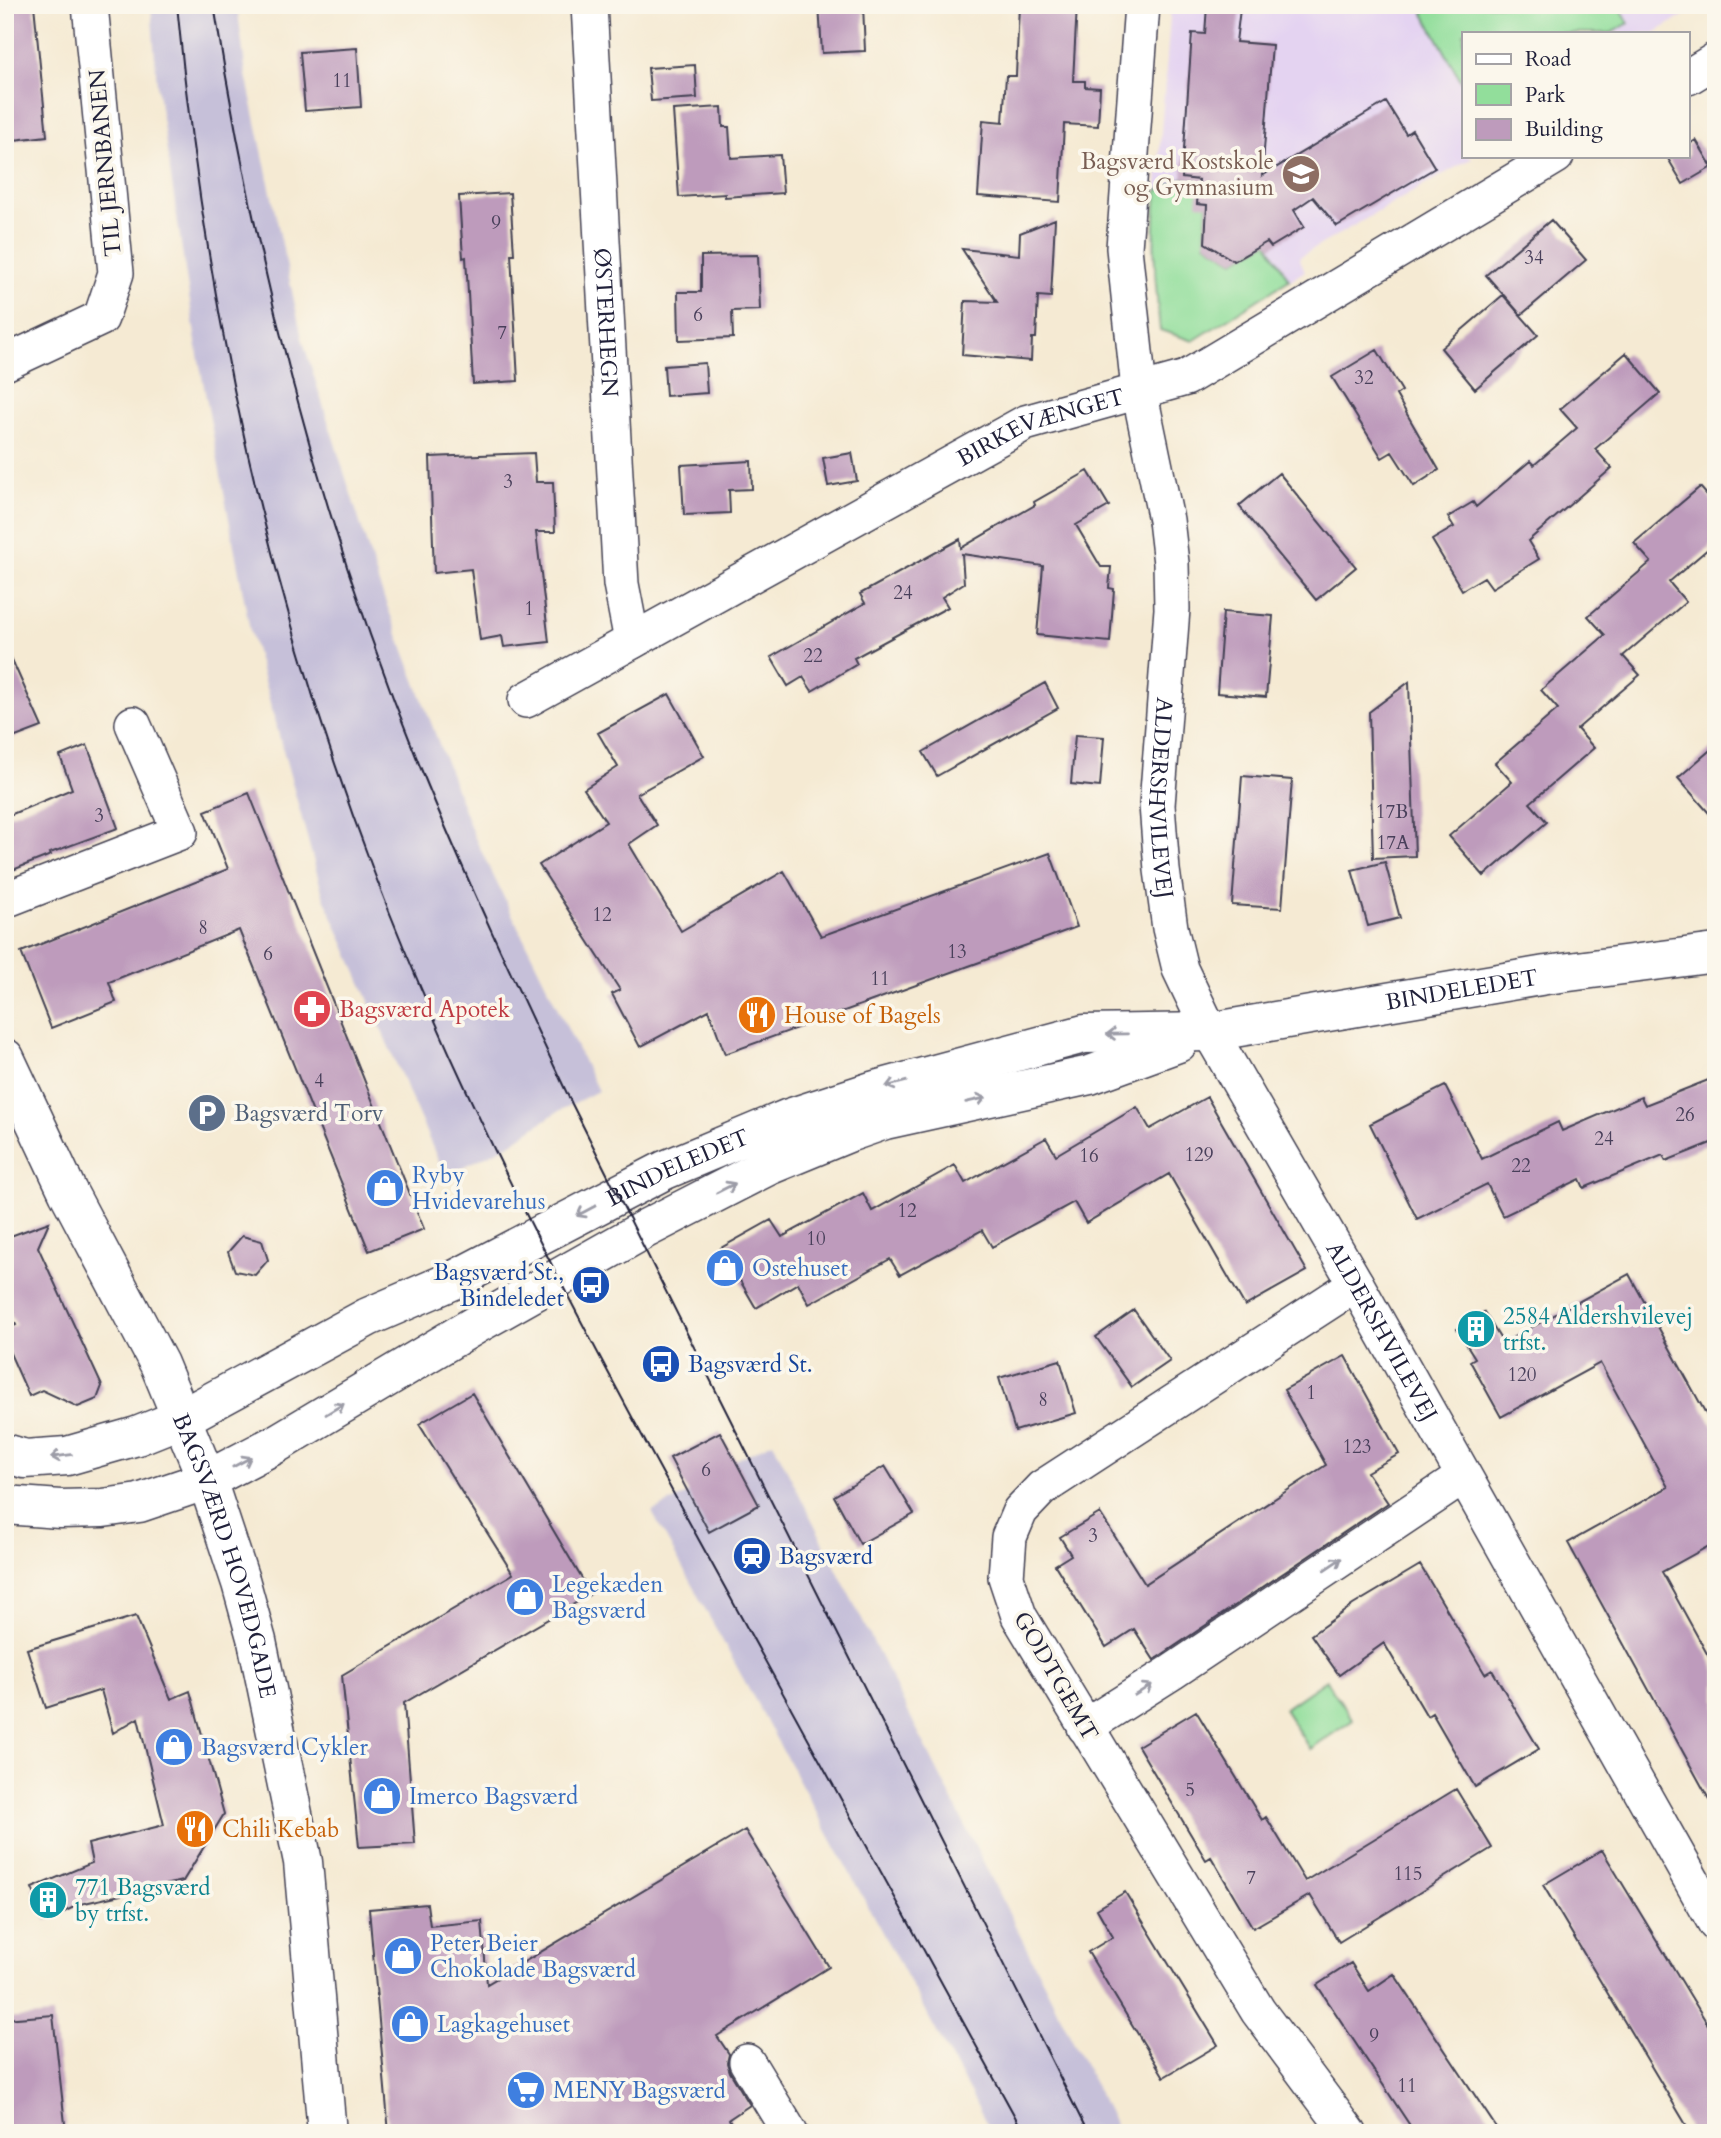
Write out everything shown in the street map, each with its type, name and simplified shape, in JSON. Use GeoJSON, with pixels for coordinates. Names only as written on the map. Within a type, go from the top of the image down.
{"type":"FeatureCollection","features":[{"type":"Feature","properties":{"kind":"street","name":"TIL JERNBANEN"},"geometry":{"type":"LineString","coordinates":[[5,363],[101,318],[116,273],[90,5]]}},
{"type":"Feature","properties":{"kind":"street","name":"ØSTERHEGN"},"geometry":{"type":"LineString","coordinates":[[589,5],[621,584],[632,641]]}},
{"type":"Feature","properties":{"kind":"street","name":"ALDERSHVILEVEJ"},"geometry":{"type":"LineString","coordinates":[[1142,5],[1124,248],[1139,390],[1166,520],[1171,563],[1172,609],[1157,806],[1170,928],[1180,969],[1210,1032],[1356,1284],[1716,1924]]}},
{"type":"Feature","properties":{"kind":"street"},"geometry":{"type":"LineString","coordinates":[[1690,75],[1716,60]]}},
{"type":"Feature","properties":{"kind":"street","name":"BIRKEVÆNGET"},"geometry":{"type":"LineString","coordinates":[[526,701],[1025,423],[1186,378],[1553,158]]}},
{"type":"Feature","properties":{"kind":"street"},"geometry":{"type":"LineString","coordinates":[[5,900],[180,832],[133,724]]}},
{"type":"Feature","properties":{"kind":"street","name":"BINDELEDET"},"geometry":{"type":"LineString","coordinates":[[5,1453],[25,1459],[67,1456],[137,1436],[182,1418],[368,1317],[454,1280],[665,1170],[789,1118],[875,1090],[1084,1034],[1210,1032],[1546,975],[1716,953]]}},
{"type":"Feature","properties":{"kind":"street","name":"BINDELEDET"},"geometry":{"type":"LineString","coordinates":[[5,1505],[60,1509],[103,1508],[139,1503],[207,1480],[276,1444],[477,1324],[647,1228],[768,1166],[885,1121],[1090,1075],[1210,1032]]}},
{"type":"Feature","properties":{"kind":"street","name":"BAGSVÆRD HOVEDGADE"},"geometry":{"type":"LineString","coordinates":[[5,1058],[68,1192],[159,1364],[207,1480],[230,1548],[257,1641],[303,1862],[327,2133]]}},
{"type":"Feature","properties":{"kind":"street","name":"GODTGEMT"},"geometry":{"type":"LineString","coordinates":[[1349,2133],[1258,2011],[1019,1616],[1006,1577],[1009,1537],[1020,1511],[1042,1488],[1356,1284]]}},
{"type":"Feature","properties":{"kind":"street"},"geometry":{"type":"LineString","coordinates":[[1085,1727],[1463,1477]]}},
{"type":"Feature","properties":{"kind":"street"},"geometry":{"type":"LineString","coordinates":[[747,2062],[790,2133]]}},
{"type":"Feature","properties":{"kind":"shaded area"},"geometry":{"type":"Polygon","coordinates":[[[151,5],[237,5],[246,75],[302,338],[380,587],[473,834],[598,1091],[557,1112],[508,1145],[445,1176],[323,895],[250,630],[198,355],[157,85],[151,5]]]}},
{"type":"Feature","properties":{"kind":"shaded area","name":"Bagsværd Kostskole og Gymnasium"},"geometry":{"type":"Polygon","coordinates":[[[1171,5],[1702,5],[1656,32],[1462,32],[1462,158],[1472,158],[1299,257],[1305,271],[1193,341],[1160,330],[1153,236],[1171,5]]]}},
{"type":"Feature","properties":{"kind":"shaded area"},"geometry":{"type":"Polygon","coordinates":[[[773,1442],[1119,2133],[992,2133],[652,1512],[689,1493],[733,1461],[773,1442]]]}},
{"type":"Feature","properties":{"kind":"green space"},"geometry":{"type":"Polygon","coordinates":[[[1419,5],[1618,5],[1629,23],[1613,32],[1462,32],[1462,82],[1419,5]]]}},
{"type":"Feature","properties":{"kind":"green space"},"geometry":{"type":"Polygon","coordinates":[[[1182,178],[1199,180],[1207,205],[1205,243],[1234,261],[1267,242],[1289,280],[1193,341],[1160,330],[1156,278],[1157,191],[1182,178]]]}},
{"type":"Feature","properties":{"kind":"green space"},"geometry":{"type":"Polygon","coordinates":[[[1326,1680],[1353,1720],[1310,1749],[1284,1709],[1326,1680]]]}},
{"type":"Feature","properties":{"kind":"building"},"geometry":{"type":"Polygon","coordinates":[[[5,5],[34,5],[47,136],[5,141],[5,5]]]}},
{"type":"Feature","properties":{"kind":"building"},"geometry":{"type":"Polygon","coordinates":[[[819,5],[863,5],[865,51],[822,53],[819,5]]]}},
{"type":"Feature","properties":{"kind":"building"},"geometry":{"type":"Polygon","coordinates":[[[1019,5],[1077,5],[1073,81],[1085,81],[1085,87],[1100,88],[1098,126],[1064,124],[1060,202],[978,196],[983,120],[1003,122],[1006,76],[1016,76],[1019,5]]]}},
{"type":"Feature","properties":{"kind":"building"},"geometry":{"type":"Polygon","coordinates":[[[1207,6],[1240,9],[1236,42],[1272,45],[1262,176],[1386,102],[1406,134],[1412,130],[1435,168],[1337,226],[1313,197],[1294,210],[1304,227],[1271,247],[1267,242],[1234,261],[1205,243],[1207,205],[1197,204],[1199,180],[1182,178],[1192,33],[1205,34],[1207,6]]]}},
{"type":"Feature","properties":{"kind":"building"},"geometry":{"type":"Polygon","coordinates":[[[357,48],[361,107],[305,111],[300,52],[357,48]]]}},
{"type":"Feature","properties":{"kind":"building"},"geometry":{"type":"Polygon","coordinates":[[[695,65],[697,98],[651,101],[648,68],[695,65]]]}},
{"type":"Feature","properties":{"kind":"building"},"geometry":{"type":"Polygon","coordinates":[[[722,107],[723,127],[729,127],[731,158],[780,155],[783,193],[679,197],[673,110],[722,107]]]}},
{"type":"Feature","properties":{"kind":"building"},"geometry":{"type":"Polygon","coordinates":[[[1696,140],[1712,167],[1683,184],[1668,158],[1690,158],[1690,144],[1696,140]]]}},
{"type":"Feature","properties":{"kind":"building"},"geometry":{"type":"Polygon","coordinates":[[[510,193],[518,381],[473,384],[466,257],[463,258],[459,196],[510,193]]]}},
{"type":"Feature","properties":{"kind":"building"},"geometry":{"type":"Polygon","coordinates":[[[1055,219],[1051,297],[1038,296],[1036,338],[1032,338],[1031,361],[962,355],[965,301],[997,302],[962,249],[1019,255],[1020,233],[1055,219]]]}},
{"type":"Feature","properties":{"kind":"building"},"geometry":{"type":"Polygon","coordinates":[[[1551,220],[1586,260],[1521,315],[1486,275],[1551,220]]]}},
{"type":"Feature","properties":{"kind":"building"},"geometry":{"type":"Polygon","coordinates":[[[758,255],[760,310],[732,311],[733,338],[679,340],[678,292],[701,292],[701,256],[758,255]]]}},
{"type":"Feature","properties":{"kind":"building"},"geometry":{"type":"Polygon","coordinates":[[[1503,295],[1538,335],[1475,389],[1441,348],[1503,295]]]}},
{"type":"Feature","properties":{"kind":"building"},"geometry":{"type":"Polygon","coordinates":[[[1377,350],[1402,391],[1396,395],[1439,470],[1414,486],[1392,452],[1382,458],[1332,377],[1377,350]]]}},
{"type":"Feature","properties":{"kind":"building"},"geometry":{"type":"Polygon","coordinates":[[[1626,353],[1660,393],[1595,449],[1612,468],[1528,541],[1539,559],[1492,588],[1484,577],[1462,590],[1432,540],[1454,527],[1448,517],[1473,502],[1476,507],[1530,461],[1534,465],[1577,428],[1560,409],[1626,353]]]}},
{"type":"Feature","properties":{"kind":"building"},"geometry":{"type":"Polygon","coordinates":[[[705,363],[707,393],[666,396],[664,366],[705,363]]]}},
{"type":"Feature","properties":{"kind":"building"},"geometry":{"type":"Polygon","coordinates":[[[534,453],[536,482],[553,482],[555,532],[536,532],[549,642],[504,647],[502,636],[480,640],[471,569],[434,573],[430,457],[534,453]]]}},
{"type":"Feature","properties":{"kind":"building"},"geometry":{"type":"Polygon","coordinates":[[[852,453],[857,481],[828,486],[823,458],[852,453]]]}},
{"type":"Feature","properties":{"kind":"building"},"geometry":{"type":"Polygon","coordinates":[[[751,461],[752,489],[729,490],[730,513],[684,515],[681,465],[751,461]]]}},
{"type":"Feature","properties":{"kind":"building"},"geometry":{"type":"Polygon","coordinates":[[[1088,471],[1109,506],[1076,525],[1101,567],[1111,567],[1109,588],[1114,589],[1110,642],[1037,635],[1043,566],[962,554],[964,583],[942,597],[948,607],[854,658],[857,664],[812,691],[803,677],[788,686],[771,657],[865,603],[860,594],[960,539],[961,548],[1088,471]]]}},
{"type":"Feature","properties":{"kind":"building"},"geometry":{"type":"Polygon","coordinates":[[[1279,473],[1356,567],[1316,600],[1239,506],[1279,473]]]}},
{"type":"Feature","properties":{"kind":"building"},"geometry":{"type":"Polygon","coordinates":[[[1700,487],[1716,505],[1716,542],[1669,582],[1686,602],[1623,656],[1640,675],[1577,729],[1594,748],[1530,803],[1547,822],[1484,876],[1449,836],[1512,782],[1495,763],[1558,709],[1541,690],[1605,635],[1588,616],[1651,562],[1634,543],[1700,487]]]}},
{"type":"Feature","properties":{"kind":"building"},"geometry":{"type":"Polygon","coordinates":[[[1223,612],[1273,616],[1266,697],[1217,693],[1223,612]]]}},
{"type":"Feature","properties":{"kind":"building"},"geometry":{"type":"Polygon","coordinates":[[[5,644],[42,727],[5,741],[5,644]]]}},
{"type":"Feature","properties":{"kind":"building"},"geometry":{"type":"Polygon","coordinates":[[[1409,682],[1415,856],[1373,858],[1369,712],[1409,682]]]}},
{"type":"Feature","properties":{"kind":"building"},"geometry":{"type":"Polygon","coordinates":[[[1045,683],[1058,708],[937,776],[923,752],[1045,683]]]}},
{"type":"Feature","properties":{"kind":"building"},"geometry":{"type":"Polygon","coordinates":[[[669,694],[704,756],[637,794],[657,825],[629,844],[681,931],[784,871],[821,936],[1050,853],[1077,927],[725,1054],[709,1010],[640,1047],[612,994],[620,990],[539,865],[606,822],[584,789],[618,767],[598,733],[669,694]]]}},
{"type":"Feature","properties":{"kind":"building"},"geometry":{"type":"Polygon","coordinates":[[[1075,735],[1104,737],[1100,787],[1071,784],[1075,735]]]}},
{"type":"Feature","properties":{"kind":"building"},"geometry":{"type":"Polygon","coordinates":[[[87,745],[118,828],[5,873],[5,817],[72,789],[60,756],[87,745]]]}},
{"type":"Feature","properties":{"kind":"building"},"geometry":{"type":"Polygon","coordinates":[[[1716,745],[1716,821],[1678,778],[1716,745]]]}},
{"type":"Feature","properties":{"kind":"building"},"geometry":{"type":"Polygon","coordinates":[[[1242,776],[1292,780],[1282,908],[1232,905],[1242,776]]]}},
{"type":"Feature","properties":{"kind":"building"},"geometry":{"type":"Polygon","coordinates":[[[249,793],[424,1229],[369,1251],[239,930],[109,982],[116,1002],[51,1028],[21,952],[228,869],[205,811],[249,793]]]}},
{"type":"Feature","properties":{"kind":"building"},"geometry":{"type":"Polygon","coordinates":[[[1385,862],[1400,918],[1368,926],[1352,870],[1385,862]]]}},
{"type":"Feature","properties":{"kind":"building"},"geometry":{"type":"Polygon","coordinates":[[[1716,1077],[1716,1141],[1666,1161],[1663,1155],[1584,1188],[1580,1179],[1503,1216],[1487,1184],[1417,1219],[1370,1124],[1445,1086],[1482,1159],[1558,1122],[1562,1131],[1641,1097],[1645,1105],[1716,1077]]]}},
{"type":"Feature","properties":{"kind":"building"},"geometry":{"type":"Polygon","coordinates":[[[1207,1097],[1307,1271],[1245,1306],[1169,1174],[1086,1223],[1074,1202],[992,1247],[982,1230],[900,1275],[890,1259],[809,1304],[798,1283],[756,1308],[721,1248],[771,1220],[782,1237],[863,1193],[872,1211],[955,1165],[965,1183],[1046,1138],[1056,1155],[1137,1107],[1150,1129],[1207,1097]]]}},
{"type":"Feature","properties":{"kind":"building"},"geometry":{"type":"Polygon","coordinates":[[[49,1222],[38,1247],[102,1386],[97,1399],[78,1407],[42,1390],[29,1396],[5,1342],[5,1330],[16,1325],[5,1301],[5,1238],[49,1222]]]}},
{"type":"Feature","properties":{"kind":"building"},"geometry":{"type":"Polygon","coordinates":[[[242,1236],[262,1241],[268,1260],[255,1275],[235,1271],[228,1252],[242,1236]]]}},
{"type":"Feature","properties":{"kind":"building"},"geometry":{"type":"Polygon","coordinates":[[[1629,1274],[1716,1432],[1716,1542],[1662,1572],[1716,1670],[1716,1812],[1568,1543],[1668,1487],[1600,1363],[1501,1417],[1470,1361],[1475,1358],[1457,1329],[1484,1312],[1503,1343],[1629,1274]]]}},
{"type":"Feature","properties":{"kind":"building"},"geometry":{"type":"Polygon","coordinates":[[[1134,1310],[1170,1361],[1132,1387],[1096,1337],[1134,1310]]]}},
{"type":"Feature","properties":{"kind":"building"},"geometry":{"type":"Polygon","coordinates":[[[1345,1356],[1399,1454],[1367,1472],[1388,1503],[1154,1660],[1134,1629],[1106,1647],[1055,1565],[1071,1555],[1060,1537],[1100,1513],[1145,1584],[1326,1465],[1284,1390],[1345,1356]]]}},
{"type":"Feature","properties":{"kind":"building"},"geometry":{"type":"Polygon","coordinates":[[[1060,1360],[1076,1413],[1015,1431],[999,1378],[1060,1360]]]}},
{"type":"Feature","properties":{"kind":"building"},"geometry":{"type":"Polygon","coordinates":[[[472,1393],[591,1594],[404,1703],[415,1844],[359,1847],[342,1675],[513,1574],[419,1424],[472,1393]]]}},
{"type":"Feature","properties":{"kind":"building"},"geometry":{"type":"Polygon","coordinates":[[[720,1432],[759,1505],[709,1532],[670,1458],[720,1432]]]}},
{"type":"Feature","properties":{"kind":"building"},"geometry":{"type":"Polygon","coordinates":[[[885,1466],[914,1514],[860,1544],[834,1496],[885,1466]]]}},
{"type":"Feature","properties":{"kind":"building"},"geometry":{"type":"Polygon","coordinates":[[[1420,1565],[1485,1674],[1492,1670],[1539,1749],[1475,1787],[1432,1713],[1427,1716],[1384,1643],[1339,1675],[1311,1635],[1353,1605],[1420,1565]]]}},
{"type":"Feature","properties":{"kind":"building"},"geometry":{"type":"Polygon","coordinates":[[[136,1616],[171,1699],[190,1691],[224,1814],[183,1881],[80,1904],[46,1921],[32,1888],[92,1863],[88,1844],[164,1825],[138,1718],[113,1733],[101,1690],[46,1708],[27,1649],[136,1616]]]}},
{"type":"Feature","properties":{"kind":"building"},"geometry":{"type":"Polygon","coordinates":[[[1196,1711],[1262,1820],[1266,1817],[1305,1881],[1456,1789],[1492,1848],[1339,1942],[1310,1895],[1253,1928],[1211,1857],[1206,1860],[1138,1746],[1196,1711]]]}},
{"type":"Feature","properties":{"kind":"building"},"geometry":{"type":"Polygon","coordinates":[[[745,1830],[829,1967],[717,2036],[729,2054],[727,2063],[730,2072],[750,2105],[729,2119],[737,2133],[389,2133],[369,1909],[427,1904],[430,1926],[482,1921],[487,1984],[745,1830]]]}},
{"type":"Feature","properties":{"kind":"building"},"geometry":{"type":"Polygon","coordinates":[[[1602,1850],[1716,2038],[1716,2133],[1691,2133],[1543,1885],[1602,1850]]]}},
{"type":"Feature","properties":{"kind":"building"},"geometry":{"type":"Polygon","coordinates":[[[1125,1892],[1218,2045],[1164,2077],[1088,1952],[1113,1937],[1097,1909],[1125,1892]]]}},
{"type":"Feature","properties":{"kind":"building"},"geometry":{"type":"Polygon","coordinates":[[[1351,1963],[1369,1991],[1394,1974],[1500,2133],[1415,2133],[1317,1985],[1351,1963]]]}},
{"type":"Feature","properties":{"kind":"building"},"geometry":{"type":"Polygon","coordinates":[[[53,2015],[66,2133],[5,2133],[5,2019],[53,2015]]]}},
{"type":"Feature","properties":{"kind":"tram line"},"geometry":{"type":"LineString","coordinates":[[177,5],[205,227],[246,447],[303,663],[337,770],[409,961],[485,1130],[568,1297],[655,1461],[1024,2133]]}},
{"type":"Feature","properties":{"kind":"tram line"},"geometry":{"type":"LineString","coordinates":[[214,5],[249,199],[295,391],[351,579],[419,764],[474,893],[572,1104],[1088,2133]]}},
{"type":"Feature","properties":{"kind":"place","name":"Bagsværd Kostskole og Gymnasium"},"geometry":{"type":"Point","coordinates":[1301,174]}},
{"type":"Feature","properties":{"kind":"place","name":"Bagsværd Apotek"},"geometry":{"type":"Point","coordinates":[312,1009]}},
{"type":"Feature","properties":{"kind":"place","name":"House of Bagels"},"geometry":{"type":"Point","coordinates":[757,1015]}},
{"type":"Feature","properties":{"kind":"place","name":"Bagsværd Torv"},"geometry":{"type":"Point","coordinates":[207,1113]}},
{"type":"Feature","properties":{"kind":"place","name":"Ryby Hvidevarehus"},"geometry":{"type":"Point","coordinates":[385,1188]}},
{"type":"Feature","properties":{"kind":"place","name":"Ostehuset"},"geometry":{"type":"Point","coordinates":[725,1268]}},
{"type":"Feature","properties":{"kind":"place","name":"Bagsværd St., Bindeledet"},"geometry":{"type":"Point","coordinates":[591,1285]}},
{"type":"Feature","properties":{"kind":"place","name":"2584 Aldershvilevej trfst."},"geometry":{"type":"Point","coordinates":[1476,1329]}},
{"type":"Feature","properties":{"kind":"place","name":"Bagsværd St."},"geometry":{"type":"Point","coordinates":[661,1364]}},
{"type":"Feature","properties":{"kind":"place","name":"Bagsværd"},"geometry":{"type":"Point","coordinates":[752,1556]}},
{"type":"Feature","properties":{"kind":"place","name":"Legekæden Bagsværd"},"geometry":{"type":"Point","coordinates":[525,1597]}},
{"type":"Feature","properties":{"kind":"place","name":"Bagsværd Cykler"},"geometry":{"type":"Point","coordinates":[174,1747]}},
{"type":"Feature","properties":{"kind":"place","name":"Imerco Bagsværd"},"geometry":{"type":"Point","coordinates":[382,1796]}},
{"type":"Feature","properties":{"kind":"place","name":"Chili Kebab"},"geometry":{"type":"Point","coordinates":[195,1829]}},
{"type":"Feature","properties":{"kind":"place","name":"771 Bagsværd by trfst."},"geometry":{"type":"Point","coordinates":[48,1900]}},
{"type":"Feature","properties":{"kind":"place","name":"Peter Beier Chokolade Bagsværd"},"geometry":{"type":"Point","coordinates":[403,1956]}},
{"type":"Feature","properties":{"kind":"place","name":"Lagkagehuset"},"geometry":{"type":"Point","coordinates":[410,2024]}},
{"type":"Feature","properties":{"kind":"place","name":"MENY Bagsværd"},"geometry":{"type":"Point","coordinates":[526,2090]}}]}
